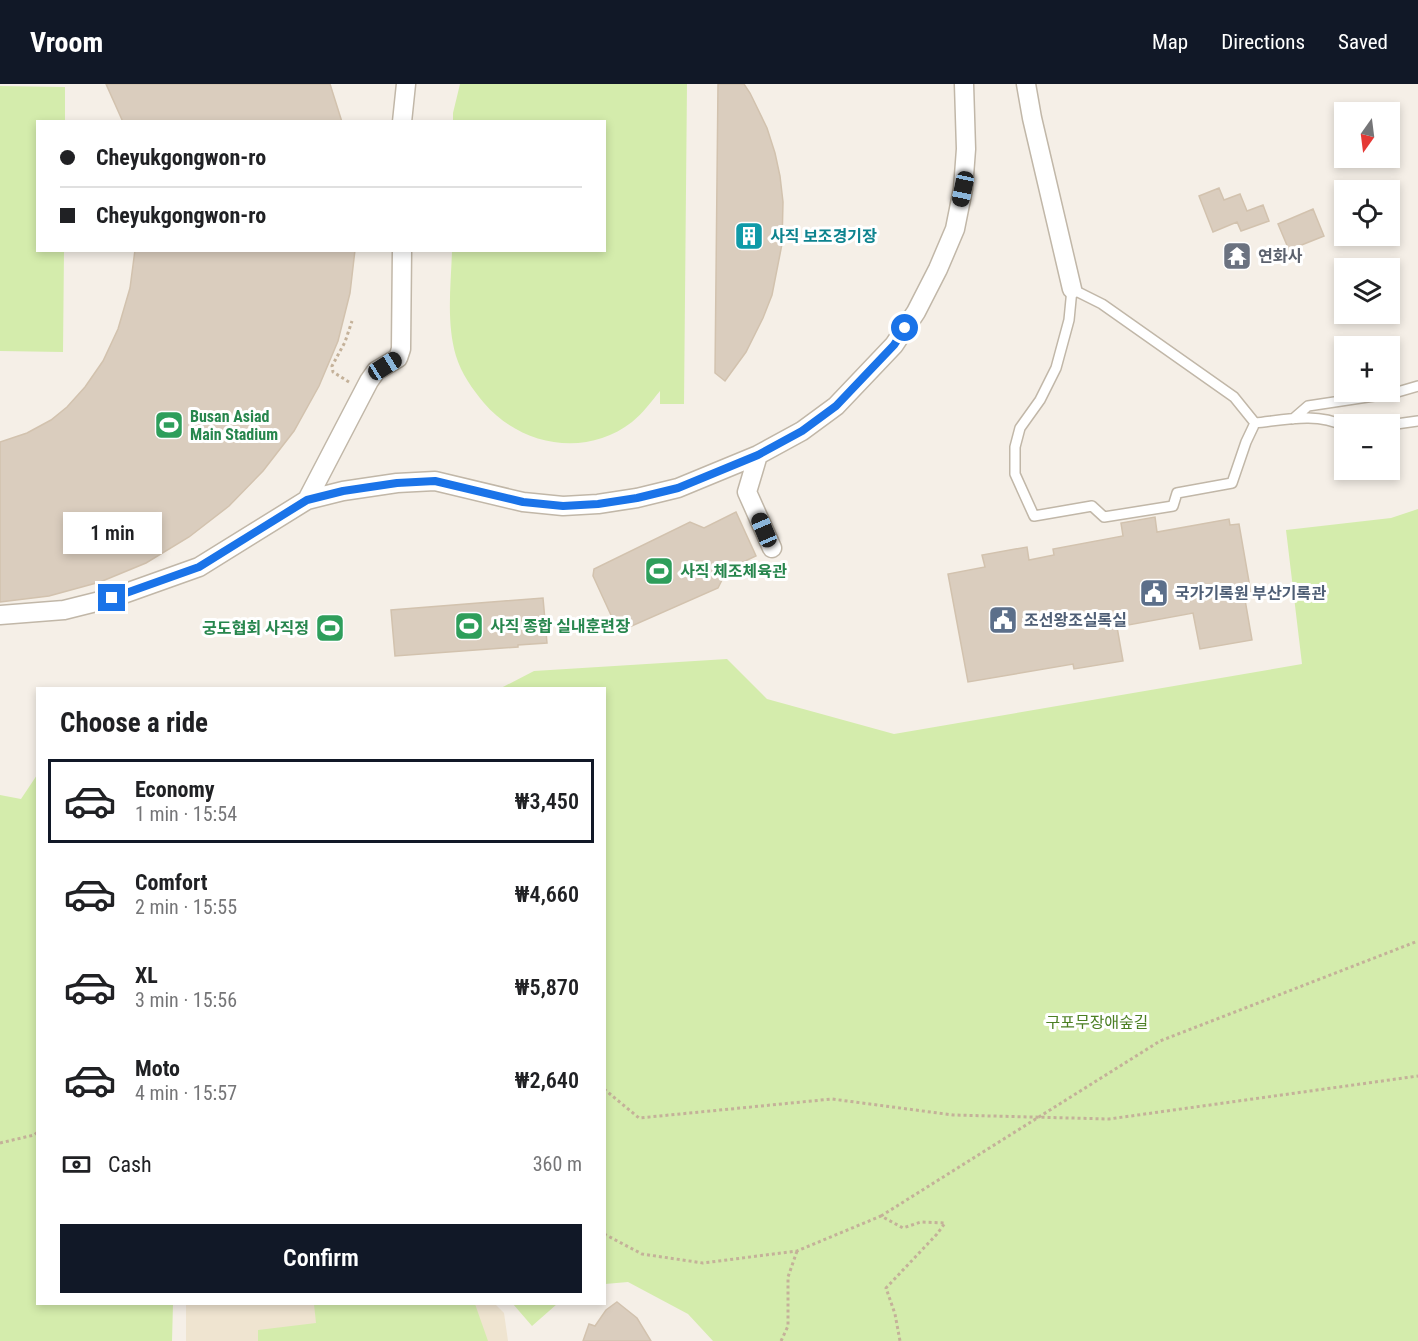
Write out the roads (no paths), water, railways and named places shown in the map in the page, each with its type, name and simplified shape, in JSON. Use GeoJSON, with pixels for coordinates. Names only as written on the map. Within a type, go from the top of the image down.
{"type":"FeatureCollection","features":[{"type":"Feature","properties":{"kind":"street"},"geometry":{"type":"LineString","coordinates":[[402,120],[406,84]]}},
{"type":"Feature","properties":{"kind":"street"},"geometry":{"type":"LineString","coordinates":[[0,615],[64,610],[112,598],[199,567],[307,500],[343,491],[397,483],[435,481],[523,502],[563,506],[598,504],[678,488],[758,455],[802,431],[836,406],[894,345],[916,312],[955,229],[963,189],[966,149],[964,84]]}},
{"type":"Feature","properties":{"kind":"street"},"geometry":{"type":"LineString","coordinates":[[1026,84],[1072,289]]}},
{"type":"Feature","properties":{"kind":"street"},"geometry":{"type":"LineString","coordinates":[[307,500],[369,381],[376,371],[398,358],[401,349],[402,252]]}},
{"type":"Feature","properties":{"kind":"street"},"geometry":{"type":"LineString","coordinates":[[758,455],[747,492],[772,548]]}},
{"type":"Feature","properties":{"kind":"lane"},"geometry":{"type":"LineString","coordinates":[[1072,289],[1102,304],[1234,397],[1255,423],[1232,483],[1177,493],[1173,506],[1104,517],[1092,506],[1034,516],[1015,474],[1015,447],[1020,428],[1040,400],[1056,368],[1069,320],[1072,289]]}},
{"type":"Feature","properties":{"kind":"lane"},"geometry":{"type":"LineString","coordinates":[[1293,419],[1308,406],[1394,393],[1418,386]]}},
{"type":"Feature","properties":{"kind":"lane"},"geometry":{"type":"LineString","coordinates":[[1255,423],[1313,418],[1334,422]]}},
{"type":"Feature","properties":{"kind":"lane"},"geometry":{"type":"LineString","coordinates":[[1400,423],[1418,421]]}},
{"type":"Feature","properties":{"kind":"place","name":"사직 보조경기장"},"geometry":{"type":"Point","coordinates":[749,236]}},
{"type":"Feature","properties":{"kind":"place","name":"연화사"},"geometry":{"type":"Point","coordinates":[1237,256]}},
{"type":"Feature","properties":{"kind":"place","name":"Busan Asiad Main Stadium"},"geometry":{"type":"Point","coordinates":[169,425]}},
{"type":"Feature","properties":{"kind":"place","name":"사직 체조체육관"},"geometry":{"type":"Point","coordinates":[659,571]}},
{"type":"Feature","properties":{"kind":"place","name":"국가기록원 부산기록관"},"geometry":{"type":"Point","coordinates":[1154,593]}},
{"type":"Feature","properties":{"kind":"place","name":"조선왕조실록실"},"geometry":{"type":"Point","coordinates":[1003,620]}},
{"type":"Feature","properties":{"kind":"place","name":"사직 종합 실내훈련장"},"geometry":{"type":"Point","coordinates":[469,626]}},
{"type":"Feature","properties":{"kind":"place","name":"궁도협회 사직정"},"geometry":{"type":"Point","coordinates":[330,628]}},
{"type":"Feature","properties":{"kind":"park label","name":"구포무장애숲길"},"geometry":{"type":"Point","coordinates":[1097,1022]}}]}
